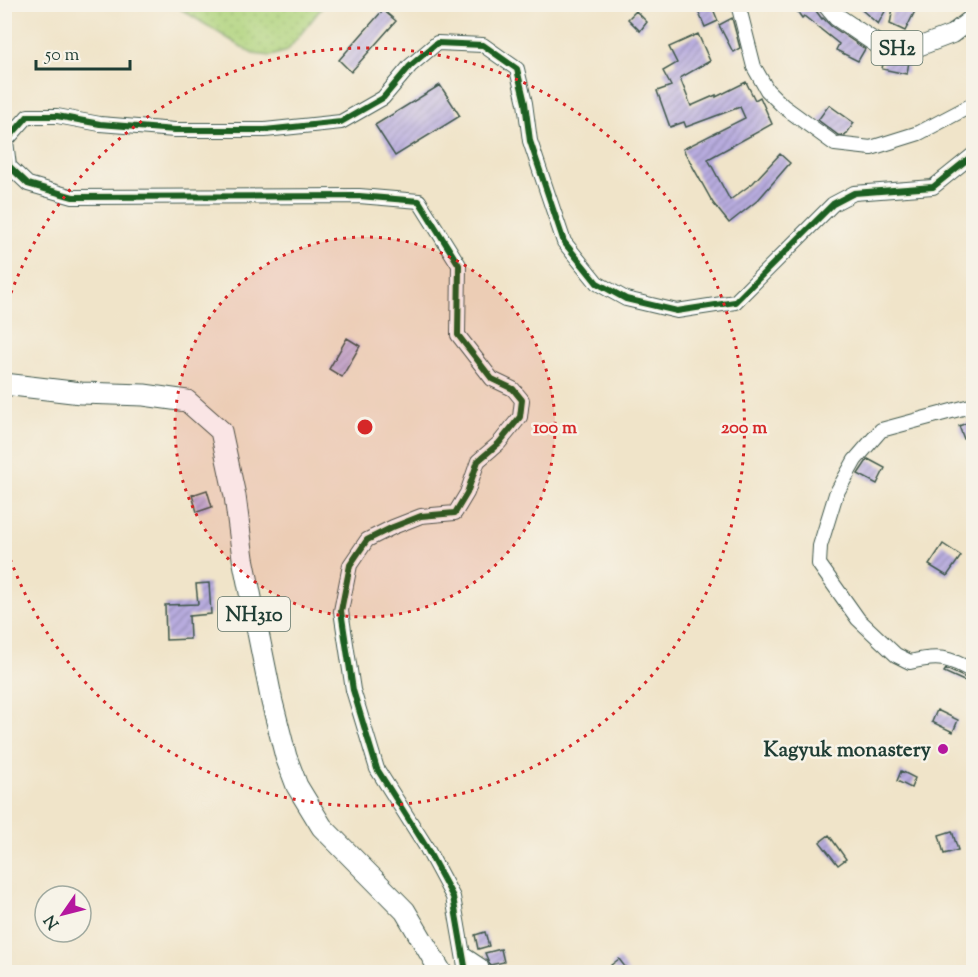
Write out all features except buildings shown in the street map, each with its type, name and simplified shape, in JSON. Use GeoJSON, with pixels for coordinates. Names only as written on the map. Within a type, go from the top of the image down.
{"type":"FeatureCollection","features":[{"type":"Feature","properties":{"kind":"highway","name":"NH310"},"geometry":{"type":"LineString","coordinates":[[4,384],[81,393],[144,394],[187,401],[221,431],[235,496],[243,558],[272,702],[286,757],[297,786],[322,827],[405,911],[441,972]]}},
{"type":"Feature","properties":{"kind":"main road","name":"SH2"},"geometry":{"type":"LineString","coordinates":[[825,4],[837,17],[880,45],[910,50],[952,34],[974,17]]}},
{"type":"Feature","properties":{"kind":"street"},"geometry":{"type":"LineString","coordinates":[[738,4],[754,67],[767,90],[783,106],[835,144],[871,148],[919,133],[974,104]]}},
{"type":"Feature","properties":{"kind":"street"},"geometry":{"type":"LineString","coordinates":[[466,972],[453,897],[425,845],[377,769],[353,690],[341,611],[350,565],[367,540],[421,516],[454,513],[467,493],[478,461],[499,442],[520,417],[522,400],[513,389],[492,379],[458,334],[459,265],[419,201],[359,196],[73,197],[28,184],[9,166],[6,141],[28,116],[57,116],[100,124],[175,130],[265,130],[341,122],[383,98],[410,66],[437,44],[483,45],[517,69],[530,141],[564,242],[597,283],[626,299],[677,311],[735,302],[833,204],[854,193],[933,187],[974,154]]}},
{"type":"Feature","properties":{"kind":"street"},"geometry":{"type":"LineString","coordinates":[[974,405],[881,430],[855,460],[837,494],[820,546],[819,564],[858,619],[896,655],[910,662],[930,657],[955,660],[974,672]]}},
{"type":"Feature","properties":{"kind":"street"},"geometry":{"type":"LineString","coordinates":[[463,954],[481,966],[482,972]]}},
{"type":"Feature","properties":{"kind":"green space"},"geometry":{"type":"Polygon","coordinates":[[[174,5],[324,5],[287,51],[271,56],[253,54],[174,5]]]}},
{"type":"Feature","properties":{"kind":"cycle path"},"geometry":{"type":"LineString","coordinates":[[466,972],[453,897],[425,845],[377,769],[353,690],[341,611],[350,565],[367,540],[421,516],[455,513],[467,493],[478,461],[499,443],[520,417],[522,400],[513,389],[492,379],[458,335],[459,265],[419,201],[359,196],[73,197],[28,184],[9,166],[6,141],[28,116],[57,116],[100,124],[175,130],[265,130],[341,122],[383,98],[410,66],[437,43],[483,45],[517,69],[525,103],[530,141],[564,242],[597,283],[626,299],[677,311],[735,302],[833,204],[854,193],[933,187],[974,154]]}},
{"type":"Feature","properties":{"kind":"place","name":"Kagyuk monastery"},"geometry":{"type":"Point","coordinates":[943,749]}}]}
